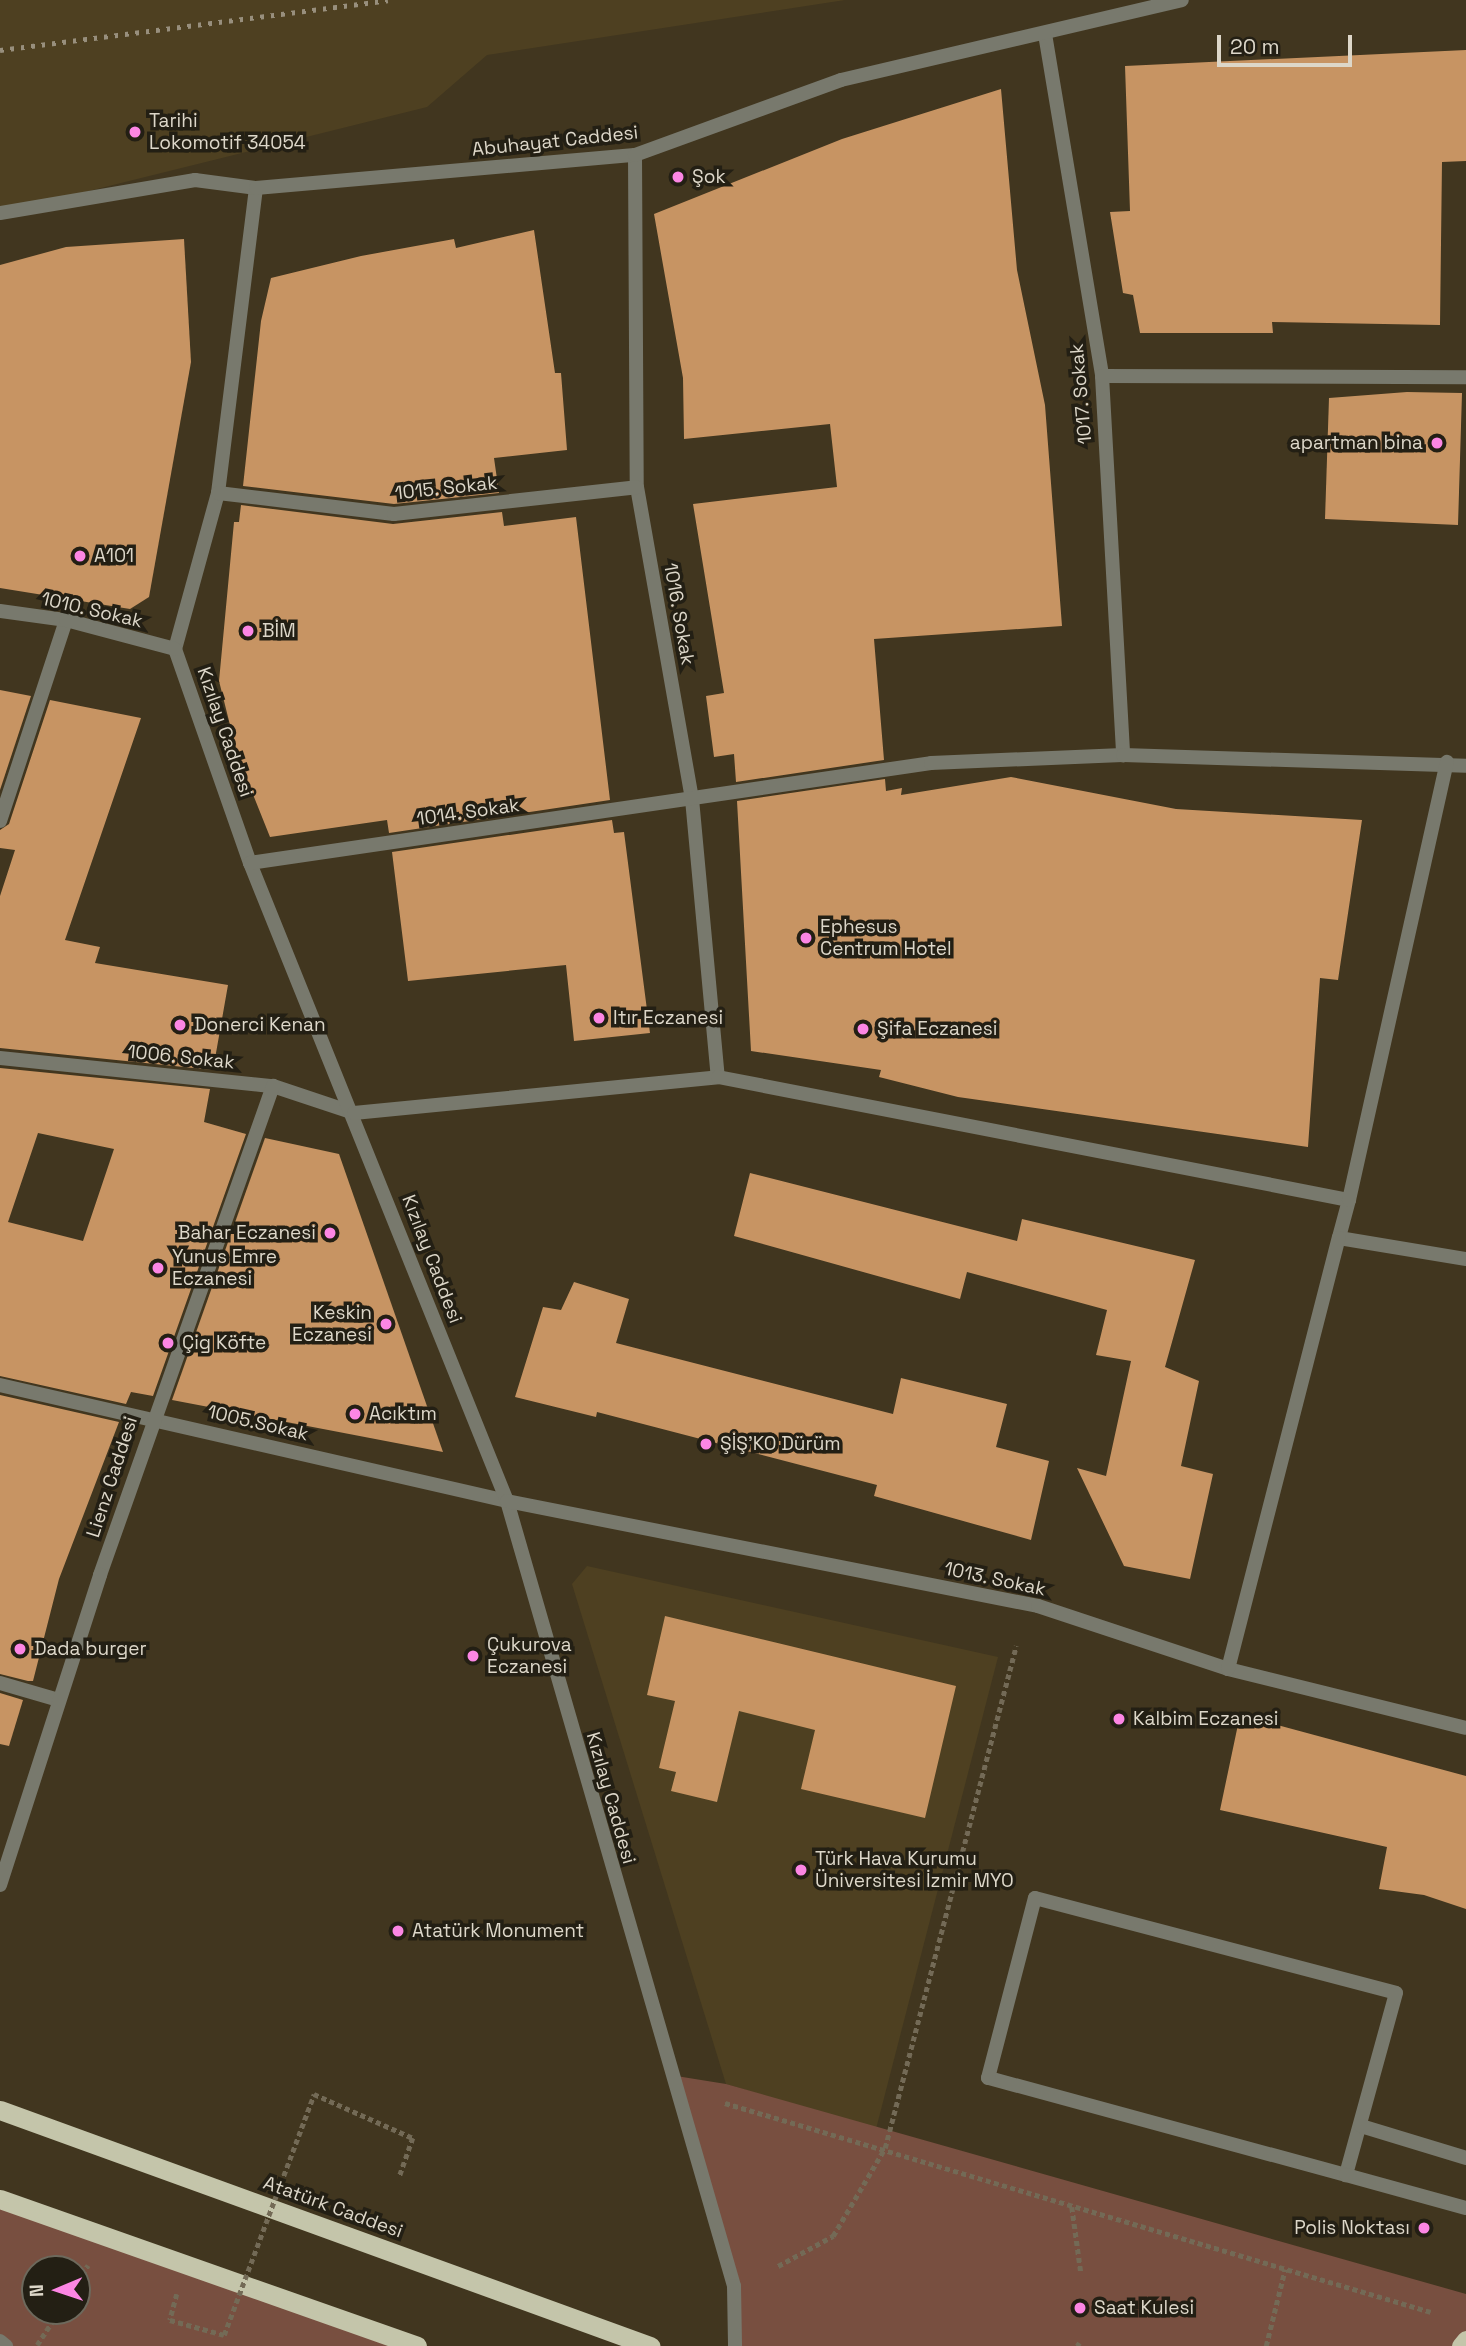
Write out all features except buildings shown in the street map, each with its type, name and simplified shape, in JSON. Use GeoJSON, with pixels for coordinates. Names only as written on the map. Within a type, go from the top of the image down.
{"type":"FeatureCollection","features":[{"type":"Feature","properties":{"kind":"highway","name":"Atatürk Caddesi"},"geometry":{"type":"LineString","coordinates":[[0,2110],[650,2346]]}},
{"type":"Feature","properties":{"kind":"highway"},"geometry":{"type":"LineString","coordinates":[[0,2199],[416,2346]]}},
{"type":"Feature","properties":{"kind":"highway"},"geometry":{"type":"LineString","coordinates":[[1461,2346],[1466,2340]]}},
{"type":"Feature","properties":{"kind":"street","name":"Abuhayat Caddesi"},"geometry":{"type":"LineString","coordinates":[[0,213],[195,180],[256,188],[635,155],[841,80],[1182,0]]}},
{"type":"Feature","properties":{"kind":"street","name":"1017. Sokak"},"geometry":{"type":"LineString","coordinates":[[1045,34],[1102,376],[1123,755]]}},
{"type":"Feature","properties":{"kind":"street","name":"1016. Sokak"},"geometry":{"type":"LineString","coordinates":[[635,155],[637,487],[692,799],[718,1077]]}},
{"type":"Feature","properties":{"kind":"street","name":"Kızılay Caddesi"},"geometry":{"type":"LineString","coordinates":[[256,188],[218,493],[176,649],[250,863],[354,1113],[507,1502],[734,2286],[735,2346]]}},
{"type":"Feature","properties":{"kind":"street"},"geometry":{"type":"LineString","coordinates":[[1102,376],[1466,377]]}},
{"type":"Feature","properties":{"kind":"street","name":"1015. Sokak"},"geometry":{"type":"LineString","coordinates":[[218,493],[394,514],[637,487]]}},
{"type":"Feature","properties":{"kind":"street","name":"1010. Sokak"},"geometry":{"type":"LineString","coordinates":[[0,611],[66,620],[176,649]]}},
{"type":"Feature","properties":{"kind":"street"},"geometry":{"type":"LineString","coordinates":[[0,821],[66,620]]}},
{"type":"Feature","properties":{"kind":"street","name":"1014. Sokak"},"geometry":{"type":"LineString","coordinates":[[250,863],[931,763],[1123,755],[1447,762],[1466,766]]}},
{"type":"Feature","properties":{"kind":"street"},"geometry":{"type":"LineString","coordinates":[[1227,1669],[1349,1200],[1447,762]]}},
{"type":"Feature","properties":{"kind":"street","name":"1006. Sokak"},"geometry":{"type":"LineString","coordinates":[[0,1058],[273,1086],[354,1113]]}},
{"type":"Feature","properties":{"kind":"street"},"geometry":{"type":"LineString","coordinates":[[354,1113],[718,1077],[1349,1200]]}},
{"type":"Feature","properties":{"kind":"street","name":"Lienz Caddesi"},"geometry":{"type":"LineString","coordinates":[[0,1885],[152,1417],[273,1086]]}},
{"type":"Feature","properties":{"kind":"street"},"geometry":{"type":"LineString","coordinates":[[1339,1238],[1466,1259]]}},
{"type":"Feature","properties":{"kind":"street","name":"1005.Sokak"},"geometry":{"type":"LineString","coordinates":[[0,1385],[152,1417],[507,1502]]}},
{"type":"Feature","properties":{"kind":"street","name":"1013. Sokak"},"geometry":{"type":"LineString","coordinates":[[507,1502],[1038,1606],[1227,1669],[1466,1728]]}},
{"type":"Feature","properties":{"kind":"street"},"geometry":{"type":"LineString","coordinates":[[0,1683],[59,1700]]}},
{"type":"Feature","properties":{"kind":"street"},"geometry":{"type":"LineString","coordinates":[[1346,2175],[1396,1993],[1035,1898],[988,2078],[1346,2175],[1466,2207]]}},
{"type":"Feature","properties":{"kind":"street"},"geometry":{"type":"LineString","coordinates":[[1361,2126],[1466,2158]]}},
{"type":"Feature","properties":{"kind":"street"},"geometry":{"type":"LineString","coordinates":[[0,2341],[6,2346]]}},
{"type":"Feature","properties":{"kind":"path"},"geometry":{"type":"LineString","coordinates":[[778,2266],[833,2236],[885,2148],[1016,1646]]}},
{"type":"Feature","properties":{"kind":"path"},"geometry":{"type":"LineString","coordinates":[[179,2288],[170,2320],[224,2335],[314,2094],[413,2138],[399,2178]]}},
{"type":"Feature","properties":{"kind":"path"},"geometry":{"type":"LineString","coordinates":[[725,2102],[1431,2312]]}},
{"type":"Feature","properties":{"kind":"path"},"geometry":{"type":"LineString","coordinates":[[1072,2207],[1081,2273]]}},
{"type":"Feature","properties":{"kind":"path"},"geometry":{"type":"LineString","coordinates":[[1266,2346],[1285,2269]]}},
{"type":"Feature","properties":{"kind":"path"},"geometry":{"type":"LineString","coordinates":[[37,2346],[50,2325]]}},
{"type":"Feature","properties":{"kind":"shaded area"},"geometry":{"type":"Polygon","coordinates":[[[0,0],[845,0],[487,55],[427,107],[0,213],[0,0]]]}},
{"type":"Feature","properties":{"kind":"shaded area","name":"Türk Hava Kurumu Üniversitesi İzmir MYO"},"geometry":{"type":"Polygon","coordinates":[[[587,1566],[998,1657],[876,2129],[726,2084],[572,1584],[587,1566]]]}},
{"type":"Feature","properties":{"kind":"shaded area"},"geometry":{"type":"Polygon","coordinates":[[[670,2075],[726,2084],[1466,2294],[1466,2340],[1461,2346],[735,2346],[734,2286],[670,2075]]]}},
{"type":"Feature","properties":{"kind":"shaded area"},"geometry":{"type":"Polygon","coordinates":[[[0,2199],[417,2346],[6,2346],[0,2342],[0,2199]]]}},
{"type":"Feature","properties":{"kind":"railway"},"geometry":{"type":"LineString","coordinates":[[0,50],[388,0]]}},
{"type":"Feature","properties":{"kind":"place","name":"Tarihi Lokomotif 34054"},"geometry":{"type":"Point","coordinates":[135,132]}},
{"type":"Feature","properties":{"kind":"place","name":"Şok"},"geometry":{"type":"Point","coordinates":[678,177]}},
{"type":"Feature","properties":{"kind":"place","name":"apartman bina"},"geometry":{"type":"Point","coordinates":[1437,443]}},
{"type":"Feature","properties":{"kind":"place","name":"A101"},"geometry":{"type":"Point","coordinates":[80,556]}},
{"type":"Feature","properties":{"kind":"place","name":"BİM"},"geometry":{"type":"Point","coordinates":[248,631]}},
{"type":"Feature","properties":{"kind":"place","name":"Ephesus Centrum Hotel"},"geometry":{"type":"Point","coordinates":[806,938]}},
{"type":"Feature","properties":{"kind":"place","name":"Itır Eczanesi"},"geometry":{"type":"Point","coordinates":[599,1018]}},
{"type":"Feature","properties":{"kind":"place","name":"Donerci Kenan"},"geometry":{"type":"Point","coordinates":[180,1025]}},
{"type":"Feature","properties":{"kind":"place","name":"Şifa Eczanesi"},"geometry":{"type":"Point","coordinates":[863,1029]}},
{"type":"Feature","properties":{"kind":"place","name":"Bahar Eczanesi"},"geometry":{"type":"Point","coordinates":[330,1233]}},
{"type":"Feature","properties":{"kind":"place","name":"Yunus Emre Eczanesi"},"geometry":{"type":"Point","coordinates":[158,1268]}},
{"type":"Feature","properties":{"kind":"place","name":"Keskin Eczanesi"},"geometry":{"type":"Point","coordinates":[386,1324]}},
{"type":"Feature","properties":{"kind":"place","name":"Çig Köfte"},"geometry":{"type":"Point","coordinates":[168,1343]}},
{"type":"Feature","properties":{"kind":"place","name":"Acıktım"},"geometry":{"type":"Point","coordinates":[355,1414]}},
{"type":"Feature","properties":{"kind":"place","name":"ŞİŞ'KO Dürüm"},"geometry":{"type":"Point","coordinates":[706,1444]}},
{"type":"Feature","properties":{"kind":"place","name":"Dada burger"},"geometry":{"type":"Point","coordinates":[20,1649]}},
{"type":"Feature","properties":{"kind":"place","name":"Çukurova Eczanesi"},"geometry":{"type":"Point","coordinates":[473,1656]}},
{"type":"Feature","properties":{"kind":"place","name":"Kalbim Eczanesi"},"geometry":{"type":"Point","coordinates":[1119,1719]}},
{"type":"Feature","properties":{"kind":"place","name":"Türk Hava Kurumu Üniversitesi İzmir MYO"},"geometry":{"type":"Point","coordinates":[801,1870]}},
{"type":"Feature","properties":{"kind":"place","name":"Atatürk Monument"},"geometry":{"type":"Point","coordinates":[398,1931]}},
{"type":"Feature","properties":{"kind":"place","name":"Polis Noktası"},"geometry":{"type":"Point","coordinates":[1424,2228]}},
{"type":"Feature","properties":{"kind":"place","name":"Saat Kulesi"},"geometry":{"type":"Point","coordinates":[1080,2308]}}]}
